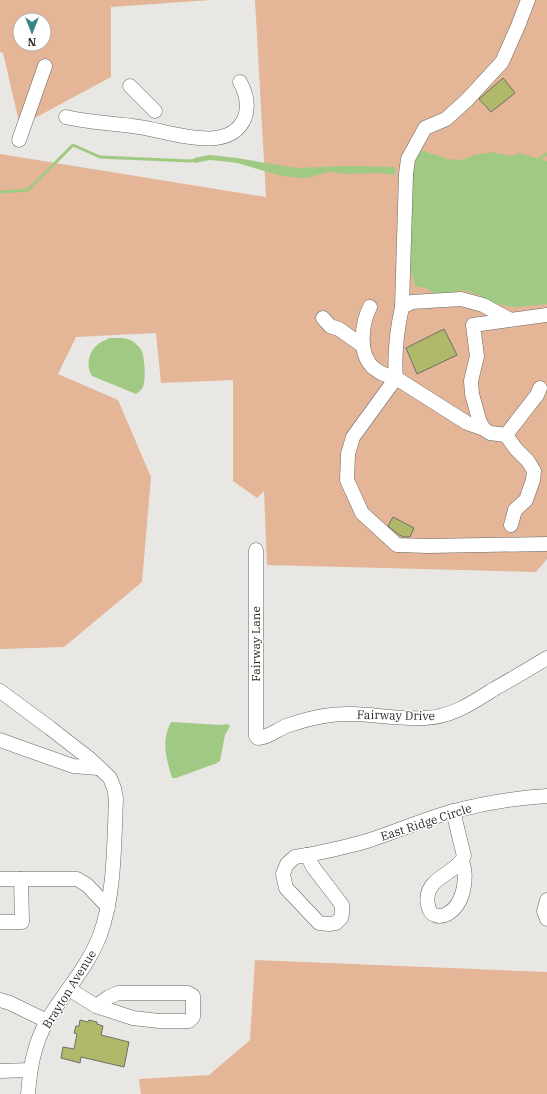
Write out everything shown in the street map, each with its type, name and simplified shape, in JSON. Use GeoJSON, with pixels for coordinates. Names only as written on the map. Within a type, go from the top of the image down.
{"type":"FeatureCollection","features":[{"type":"Feature","properties":{"kind":"street"},"geometry":{"type":"LineString","coordinates":[[528,0],[502,62],[467,100],[446,119],[425,128],[408,159],[406,174],[402,307],[398,328],[395,370],[396,378],[353,437],[348,454],[347,480],[362,513],[396,545],[428,546],[547,544]]}},
{"type":"Feature","properties":{"kind":"street"},"geometry":{"type":"LineString","coordinates":[[19,140],[45,66]]}},
{"type":"Feature","properties":{"kind":"street"},"geometry":{"type":"LineString","coordinates":[[66,117],[81,121],[114,123],[142,127],[166,133],[214,140],[234,132],[242,124],[247,111],[247,106],[245,91],[240,82]]}},
{"type":"Feature","properties":{"kind":"street"},"geometry":{"type":"LineString","coordinates":[[130,86],[156,111]]}},
{"type":"Feature","properties":{"kind":"street"},"geometry":{"type":"LineString","coordinates":[[402,307],[412,302],[461,299],[483,305],[509,319]]}},
{"type":"Feature","properties":{"kind":"street"},"geometry":{"type":"LineString","coordinates":[[370,307],[364,322],[363,346],[371,365],[378,371],[396,378],[467,423],[484,429],[490,433],[506,435],[516,449],[528,461],[534,471],[533,480],[526,500],[515,510],[511,525]]}},
{"type":"Feature","properties":{"kind":"street"},"geometry":{"type":"LineString","coordinates":[[484,429],[480,423],[472,394],[471,381],[477,356],[473,325],[547,315]]}},
{"type":"Feature","properties":{"kind":"street"},"geometry":{"type":"LineString","coordinates":[[323,318],[330,326],[339,329],[363,346]]}},
{"type":"Feature","properties":{"kind":"street"},"geometry":{"type":"LineString","coordinates":[[506,435],[537,395],[540,388]]}},
{"type":"Feature","properties":{"kind":"street","name":"Fairway Lane"},"geometry":{"type":"LineString","coordinates":[[256,550],[256,736],[258,738]]}},
{"type":"Feature","properties":{"kind":"street","name":"Fairway Drive"},"geometry":{"type":"LineString","coordinates":[[258,738],[263,738],[285,727],[304,720],[340,714],[424,718],[448,714],[468,706],[547,658]]}},
{"type":"Feature","properties":{"kind":"street","name":"Brayton Avenue"},"geometry":{"type":"LineString","coordinates":[[0,691],[50,728],[110,778],[114,788],[116,800],[108,908],[100,936],[69,989],[47,1021],[37,1044],[30,1070],[28,1094]]}},
{"type":"Feature","properties":{"kind":"street"},"geometry":{"type":"LineString","coordinates":[[0,740],[73,766],[98,768]]}},
{"type":"Feature","properties":{"kind":"street","name":"East Ridge Circle"},"geometry":{"type":"LineString","coordinates":[[307,855],[313,867],[342,905],[342,914],[336,923],[320,923],[286,888],[283,874],[287,864],[295,858],[307,855],[344,848],[365,842],[453,811],[508,800],[547,796]]}},
{"type":"Feature","properties":{"kind":"street"},"geometry":{"type":"LineString","coordinates":[[453,811],[463,850],[464,856],[462,861]]}},
{"type":"Feature","properties":{"kind":"street"},"geometry":{"type":"LineString","coordinates":[[0,879],[77,879],[87,885],[108,908]]}},
{"type":"Feature","properties":{"kind":"street"},"geometry":{"type":"LineString","coordinates":[[0,922],[22,922],[21,879]]}},
{"type":"Feature","properties":{"kind":"street"},"geometry":{"type":"LineString","coordinates":[[547,900],[544,911],[547,918]]}},
{"type":"Feature","properties":{"kind":"street"},"geometry":{"type":"LineString","coordinates":[[69,989],[96,1006],[134,1018],[159,1021],[189,1021],[193,1017],[193,996],[188,993],[118,993],[96,1006]]}},
{"type":"Feature","properties":{"kind":"street"},"geometry":{"type":"LineString","coordinates":[[0,1000],[10,1003],[47,1021]]}},
{"type":"Feature","properties":{"kind":"street"},"geometry":{"type":"LineString","coordinates":[[0,1071],[30,1070]]}},
{"type":"Feature","properties":{"kind":"shaded area"},"geometry":{"type":"Polygon","coordinates":[[[0,0],[211,0],[111,7],[111,77],[20,126],[3,53],[0,52],[0,0]]]}},
{"type":"Feature","properties":{"kind":"shaded area"},"geometry":{"type":"Polygon","coordinates":[[[255,0],[547,0],[547,559],[536,572],[267,565],[264,491],[257,498],[233,481],[233,380],[161,383],[156,333],[76,337],[58,374],[118,400],[151,477],[142,582],[64,647],[0,649],[0,154],[266,197],[255,0]]]}},
{"type":"Feature","properties":{"kind":"shaded area"},"geometry":{"type":"Polygon","coordinates":[[[420,150],[448,159],[461,160],[475,155],[493,152],[511,156],[519,153],[547,161],[547,304],[518,307],[507,306],[489,302],[479,295],[462,290],[443,295],[415,286],[407,255],[415,157],[420,150]]]}},
{"type":"Feature","properties":{"kind":"shaded area"},"geometry":{"type":"Polygon","coordinates":[[[210,155],[296,168],[346,166],[395,167],[396,170],[395,174],[389,175],[384,173],[347,174],[329,172],[306,178],[278,175],[237,163],[210,160],[195,163],[194,158],[210,155]]]}},
{"type":"Feature","properties":{"kind":"shaded area"},"geometry":{"type":"Polygon","coordinates":[[[110,338],[130,340],[141,350],[144,363],[145,380],[143,387],[136,394],[92,376],[90,372],[89,360],[91,352],[101,342],[110,338]]]}},
{"type":"Feature","properties":{"kind":"shaded area"},"geometry":{"type":"Polygon","coordinates":[[[171,722],[227,724],[230,726],[225,735],[220,761],[176,778],[172,778],[166,757],[165,743],[171,722]]]}},
{"type":"Feature","properties":{"kind":"shaded area"},"geometry":{"type":"Polygon","coordinates":[[[255,960],[547,972],[547,1094],[141,1094],[139,1079],[209,1075],[250,1040],[255,960]]]}},
{"type":"Feature","properties":{"kind":"building"},"geometry":{"type":"Polygon","coordinates":[[[503,78],[515,93],[491,112],[479,99],[503,78]]]}},
{"type":"Feature","properties":{"kind":"building"},"geometry":{"type":"Polygon","coordinates":[[[444,329],[457,355],[417,374],[406,348],[444,329]]]}},
{"type":"Feature","properties":{"kind":"building"},"geometry":{"type":"Polygon","coordinates":[[[393,517],[414,528],[410,537],[403,537],[388,526],[393,517]]]}},
{"type":"Feature","properties":{"kind":"building"},"geometry":{"type":"Polygon","coordinates":[[[80,1020],[97,1022],[97,1024],[103,1026],[101,1035],[129,1042],[124,1067],[81,1057],[80,1063],[61,1058],[63,1047],[74,1049],[77,1034],[74,1033],[76,1026],[79,1026],[80,1020]]]}},
{"type":"Feature","properties":{"kind":"waterway"},"geometry":{"type":"LineString","coordinates":[[0,192],[28,190],[73,145],[100,157],[196,160]]}},
{"type":"Feature","properties":{"kind":"waterway"},"geometry":{"type":"LineString","coordinates":[[537,160],[547,154]]}}]}
